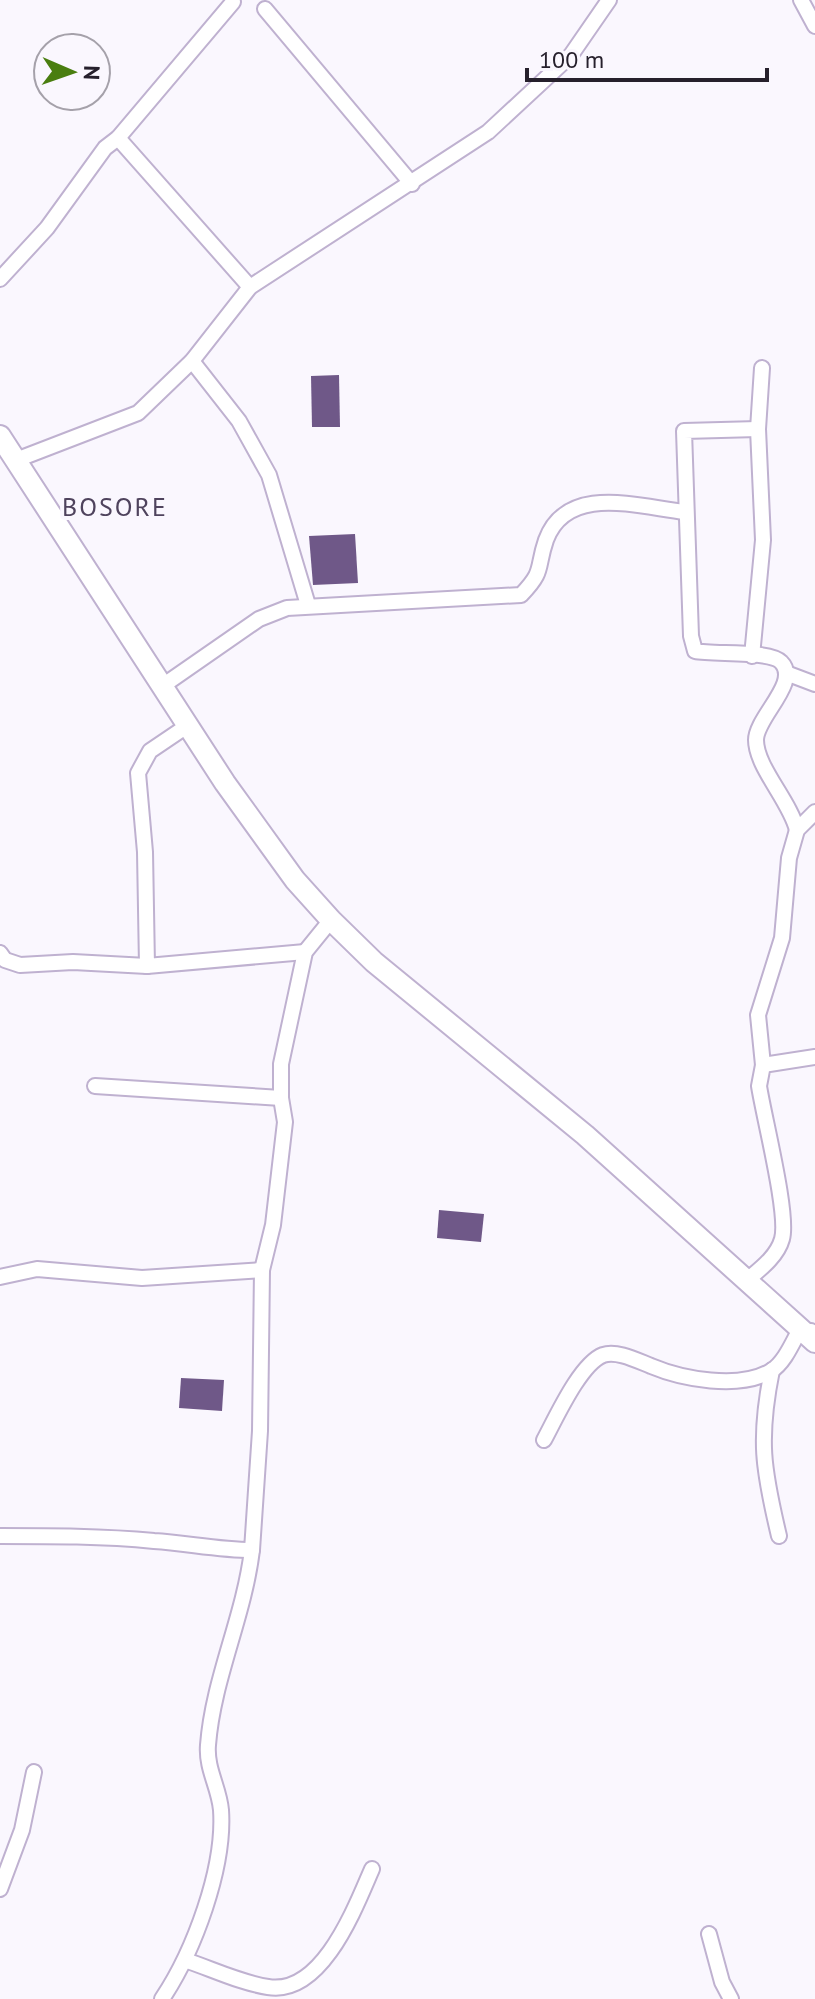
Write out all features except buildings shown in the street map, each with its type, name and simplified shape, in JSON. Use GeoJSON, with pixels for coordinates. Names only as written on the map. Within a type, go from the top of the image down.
{"type":"FeatureCollection","features":[{"type":"Feature","properties":{"kind":"street"},"geometry":{"type":"LineString","coordinates":[[544,1440],[586,1368],[604,1355],[617,1354],[677,1376],[705,1381],[754,1377],[772,1370],[810,1335],[585,1135],[374,962],[331,920],[267,843],[161,687],[6,448],[138,413],[192,361],[250,287],[488,132],[548,79],[593,28],[609,0]]}},
{"type":"Feature","properties":{"kind":"street"},"geometry":{"type":"LineString","coordinates":[[801,0],[815,26]]}},
{"type":"Feature","properties":{"kind":"street"},"geometry":{"type":"LineString","coordinates":[[0,279],[47,228],[105,148],[118,138],[233,2]]}},
{"type":"Feature","properties":{"kind":"street"},"geometry":{"type":"LineString","coordinates":[[265,9],[412,184]]}},
{"type":"Feature","properties":{"kind":"street"},"geometry":{"type":"LineString","coordinates":[[118,138],[250,287]]}},
{"type":"Feature","properties":{"kind":"street"},"geometry":{"type":"LineString","coordinates":[[192,361],[239,421],[269,475],[308,605]]}},
{"type":"Feature","properties":{"kind":"street"},"geometry":{"type":"LineString","coordinates":[[752,656],[763,540],[758,429],[762,368]]}},
{"type":"Feature","properties":{"kind":"street"},"geometry":{"type":"LineString","coordinates":[[758,429],[684,431],[691,636],[695,651],[772,657],[781,662],[786,673],[782,690],[758,727],[756,739],[758,752],[797,830]]}},
{"type":"Feature","properties":{"kind":"street"},"geometry":{"type":"LineString","coordinates":[[161,687],[259,619],[287,608],[431,603],[521,595],[540,575],[547,539],[569,510],[594,501],[685,512]]}},
{"type":"Feature","properties":{"kind":"street"},"geometry":{"type":"LineString","coordinates":[[786,673],[815,684]]}},
{"type":"Feature","properties":{"kind":"street"},"geometry":{"type":"LineString","coordinates":[[147,966],[145,852],[138,773],[150,751],[187,726]]}},
{"type":"Feature","properties":{"kind":"street"},"geometry":{"type":"LineString","coordinates":[[746,1281],[774,1255],[782,1240],[784,1216],[759,1086],[763,1065],[758,1015],[782,938],[789,858],[797,830],[815,812]]}},
{"type":"Feature","properties":{"kind":"street"},"geometry":{"type":"LineString","coordinates":[[162,1999],[185,1960],[207,1897],[220,1836],[221,1809],[208,1770],[208,1745],[229,1648],[242,1613],[252,1550],[260,1431],[262,1270],[273,1225],[285,1122],[281,1064],[305,952],[331,920]]}},
{"type":"Feature","properties":{"kind":"street"},"geometry":{"type":"LineString","coordinates":[[0,953],[5,960],[20,965],[73,962],[147,966],[305,952]]}},
{"type":"Feature","properties":{"kind":"street"},"geometry":{"type":"LineString","coordinates":[[763,1065],[815,1057]]}},
{"type":"Feature","properties":{"kind":"street"},"geometry":{"type":"LineString","coordinates":[[95,1086],[281,1098]]}},
{"type":"Feature","properties":{"kind":"street"},"geometry":{"type":"LineString","coordinates":[[0,1277],[37,1269],[142,1278],[262,1270]]}},
{"type":"Feature","properties":{"kind":"street"},"geometry":{"type":"LineString","coordinates":[[772,1370],[762,1419],[762,1441],[779,1536]]}},
{"type":"Feature","properties":{"kind":"street"},"geometry":{"type":"LineString","coordinates":[[0,1536],[68,1534],[170,1542],[206,1549],[252,1550]]}},
{"type":"Feature","properties":{"kind":"street"},"geometry":{"type":"LineString","coordinates":[[0,1889],[22,1830],[34,1772]]}},
{"type":"Feature","properties":{"kind":"street"},"geometry":{"type":"LineString","coordinates":[[185,1960],[269,1987],[290,1987],[307,1977],[324,1960],[354,1912],[372,1869]]}},
{"type":"Feature","properties":{"kind":"street"},"geometry":{"type":"LineString","coordinates":[[709,1934],[722,1982],[731,1999]]}},
{"type":"Feature","properties":{"kind":"district","name":"BOSORE"},"geometry":{"type":"Point","coordinates":[115,507]}}]}
